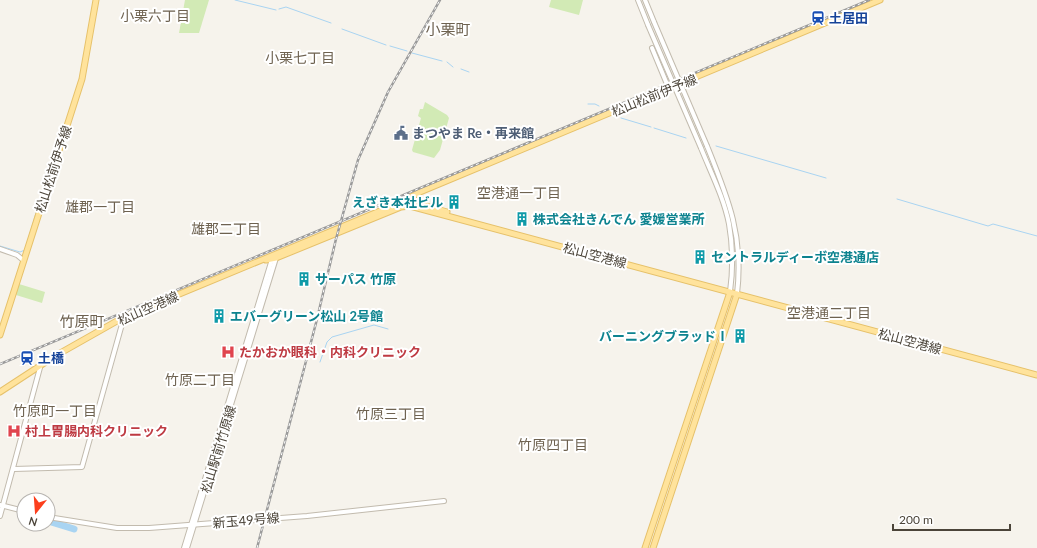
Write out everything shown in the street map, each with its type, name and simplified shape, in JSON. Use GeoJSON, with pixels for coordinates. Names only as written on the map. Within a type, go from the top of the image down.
{"type":"FeatureCollection","features":[{"type":"Feature","properties":{"kind":"main road","name":"松山松前伊予線"},"geometry":{"type":"LineString","coordinates":[[0,335],[82,79],[96,0]]}},
{"type":"Feature","properties":{"kind":"main road","name":"松山松前伊予線"},"geometry":{"type":"LineString","coordinates":[[409,202],[428,189],[880,0]]}},
{"type":"Feature","properties":{"kind":"main road","name":"松山空港線"},"geometry":{"type":"LineString","coordinates":[[0,392],[41,364],[124,317],[261,260],[275,256],[409,202],[452,217],[483,224],[1037,375]]}},
{"type":"Feature","properties":{"kind":"main road"},"geometry":{"type":"LineString","coordinates":[[409,202],[427,208]]}},
{"type":"Feature","properties":{"kind":"main road","name":"松山空港線"},"geometry":{"type":"LineString","coordinates":[[427,208],[474,220],[483,224]]}},
{"type":"Feature","properties":{"kind":"main road"},"geometry":{"type":"LineString","coordinates":[[645,548],[730,292]]}},
{"type":"Feature","properties":{"kind":"main road"},"geometry":{"type":"LineString","coordinates":[[653,548],[736,294]]}},
{"type":"Feature","properties":{"kind":"street"},"geometry":{"type":"LineString","coordinates":[[638,0],[701,148],[729,222],[732,255],[730,292]]}},
{"type":"Feature","properties":{"kind":"street"},"geometry":{"type":"LineString","coordinates":[[645,0],[724,188],[737,233],[739,256],[736,294]]}},
{"type":"Feature","properties":{"kind":"street"},"geometry":{"type":"LineString","coordinates":[[652,48],[668,88]]}},
{"type":"Feature","properties":{"kind":"street"},"geometry":{"type":"LineString","coordinates":[[0,249],[23,260]]}},
{"type":"Feature","properties":{"kind":"street","name":"松山駅前竹原線"},"geometry":{"type":"LineString","coordinates":[[187,548],[275,256]]}},
{"type":"Feature","properties":{"kind":"street"},"geometry":{"type":"LineString","coordinates":[[14,469],[82,467],[124,317]]}},
{"type":"Feature","properties":{"kind":"street"},"geometry":{"type":"LineString","coordinates":[[0,516],[14,469],[41,364]]}},
{"type":"Feature","properties":{"kind":"street","name":"新玉49号線"},"geometry":{"type":"LineString","coordinates":[[56,518],[117,528],[307,516],[444,501]]}},
{"type":"Feature","properties":{"kind":"street"},"geometry":{"type":"LineString","coordinates":[[2,508],[16,510]]}},
{"type":"Feature","properties":{"kind":"street","name":"松山駅前竹原線"},"geometry":{"type":"LineString","coordinates":[[184,548],[193,524]]}},
{"type":"Feature","properties":{"kind":"green space"},"geometry":{"type":"Polygon","coordinates":[[[185,0],[209,0],[199,33],[179,33],[185,0]]]}},
{"type":"Feature","properties":{"kind":"green space"},"geometry":{"type":"Polygon","coordinates":[[[551,0],[583,0],[579,15],[549,7],[551,0]]]}},
{"type":"Feature","properties":{"kind":"green space"},"geometry":{"type":"Polygon","coordinates":[[[425,102],[447,115],[449,118],[440,150],[434,158],[413,152],[412,150],[421,118],[418,116],[420,109],[423,109],[425,102]]]}},
{"type":"Feature","properties":{"kind":"green space"},"geometry":{"type":"Polygon","coordinates":[[[19,284],[45,292],[42,303],[16,295],[19,284]]]}},
{"type":"Feature","properties":{"kind":"waterway"},"geometry":{"type":"LineString","coordinates":[[235,0],[276,10]]}},
{"type":"Feature","properties":{"kind":"waterway"},"geometry":{"type":"LineString","coordinates":[[279,9],[286,7],[331,23]]}},
{"type":"Feature","properties":{"kind":"waterway"},"geometry":{"type":"LineString","coordinates":[[342,29],[386,45]]}},
{"type":"Feature","properties":{"kind":"waterway"},"geometry":{"type":"LineString","coordinates":[[390,46],[407,51]]}},
{"type":"Feature","properties":{"kind":"waterway"},"geometry":{"type":"LineString","coordinates":[[412,53],[442,61]]}},
{"type":"Feature","properties":{"kind":"waterway"},"geometry":{"type":"LineString","coordinates":[[447,62],[453,67]]}},
{"type":"Feature","properties":{"kind":"waterway"},"geometry":{"type":"LineString","coordinates":[[461,69],[469,72]]}},
{"type":"Feature","properties":{"kind":"waterway"},"geometry":{"type":"LineString","coordinates":[[588,104],[595,104],[599,106]]}},
{"type":"Feature","properties":{"kind":"waterway"},"geometry":{"type":"LineString","coordinates":[[621,118],[651,127]]}},
{"type":"Feature","properties":{"kind":"waterway"},"geometry":{"type":"LineString","coordinates":[[654,128],[686,138]]}},
{"type":"Feature","properties":{"kind":"waterway"},"geometry":{"type":"LineString","coordinates":[[716,146],[826,178]]}},
{"type":"Feature","properties":{"kind":"waterway"},"geometry":{"type":"LineString","coordinates":[[0,246],[20,252],[25,250],[44,186]]}},
{"type":"Feature","properties":{"kind":"waterway"},"geometry":{"type":"LineString","coordinates":[[897,199],[988,226],[993,224],[1037,236]]}},
{"type":"Feature","properties":{"kind":"waterway"},"geometry":{"type":"LineString","coordinates":[[320,362],[327,342],[332,337],[374,325],[388,329]]}},
{"type":"Feature","properties":{"kind":"waterway"},"geometry":{"type":"LineString","coordinates":[[56,523],[74,529]]}},
{"type":"Feature","properties":{"kind":"railway"},"geometry":{"type":"LineString","coordinates":[[257,548],[316,323],[336,239],[358,160],[388,92],[440,0]]}},
{"type":"Feature","properties":{"kind":"railway"},"geometry":{"type":"LineString","coordinates":[[0,364],[869,0]]}},
{"type":"Feature","properties":{"kind":"place","name":"土居田"},"geometry":{"type":"Point","coordinates":[818,18]}},
{"type":"Feature","properties":{"kind":"place","name":"まつやま Re・再来館"},"geometry":{"type":"Point","coordinates":[401,133]}},
{"type":"Feature","properties":{"kind":"place","name":"えざき本社ビル"},"geometry":{"type":"Point","coordinates":[454,202]}},
{"type":"Feature","properties":{"kind":"place","name":"株式会社きんでん 愛媛営業所"},"geometry":{"type":"Point","coordinates":[522,219]}},
{"type":"Feature","properties":{"kind":"place","name":"セントラルディーボ空港通店"},"geometry":{"type":"Point","coordinates":[700,257]}},
{"type":"Feature","properties":{"kind":"place","name":"サーパス 竹原"},"geometry":{"type":"Point","coordinates":[304,279]}},
{"type":"Feature","properties":{"kind":"place","name":"エバーグリーン松山 2号館"},"geometry":{"type":"Point","coordinates":[219,316]}},
{"type":"Feature","properties":{"kind":"place","name":"バーニングブラッドⅠ"},"geometry":{"type":"Point","coordinates":[740,336]}},
{"type":"Feature","properties":{"kind":"place","name":"たかおか眼科・内科クリニック"},"geometry":{"type":"Point","coordinates":[228,352]}},
{"type":"Feature","properties":{"kind":"place","name":"土橋"},"geometry":{"type":"Point","coordinates":[27,358]}},
{"type":"Feature","properties":{"kind":"place","name":"村上胃腸内科クリニック"},"geometry":{"type":"Point","coordinates":[14,431]}},
{"type":"Feature","properties":{"kind":"district","name":"小栗六丁目"},"geometry":{"type":"Point","coordinates":[155,15]}},
{"type":"Feature","properties":{"kind":"district","name":"小栗町"},"geometry":{"type":"Point","coordinates":[448,29]}},
{"type":"Feature","properties":{"kind":"district","name":"小栗七丁目"},"geometry":{"type":"Point","coordinates":[300,57]}},
{"type":"Feature","properties":{"kind":"district","name":"空港通一丁目"},"geometry":{"type":"Point","coordinates":[519,192]}},
{"type":"Feature","properties":{"kind":"district","name":"雄郡一丁目"},"geometry":{"type":"Point","coordinates":[100,206]}},
{"type":"Feature","properties":{"kind":"district","name":"雄郡二丁目"},"geometry":{"type":"Point","coordinates":[226,228]}},
{"type":"Feature","properties":{"kind":"district","name":"空港通二丁目"},"geometry":{"type":"Point","coordinates":[829,312]}},
{"type":"Feature","properties":{"kind":"district","name":"竹原町"},"geometry":{"type":"Point","coordinates":[82,321]}},
{"type":"Feature","properties":{"kind":"district","name":"竹原二丁目"},"geometry":{"type":"Point","coordinates":[200,379]}},
{"type":"Feature","properties":{"kind":"district","name":"竹原町一丁目"},"geometry":{"type":"Point","coordinates":[55,410]}},
{"type":"Feature","properties":{"kind":"district","name":"竹原三丁目"},"geometry":{"type":"Point","coordinates":[391,413]}},
{"type":"Feature","properties":{"kind":"district","name":"竹原四丁目"},"geometry":{"type":"Point","coordinates":[553,444]}}]}
